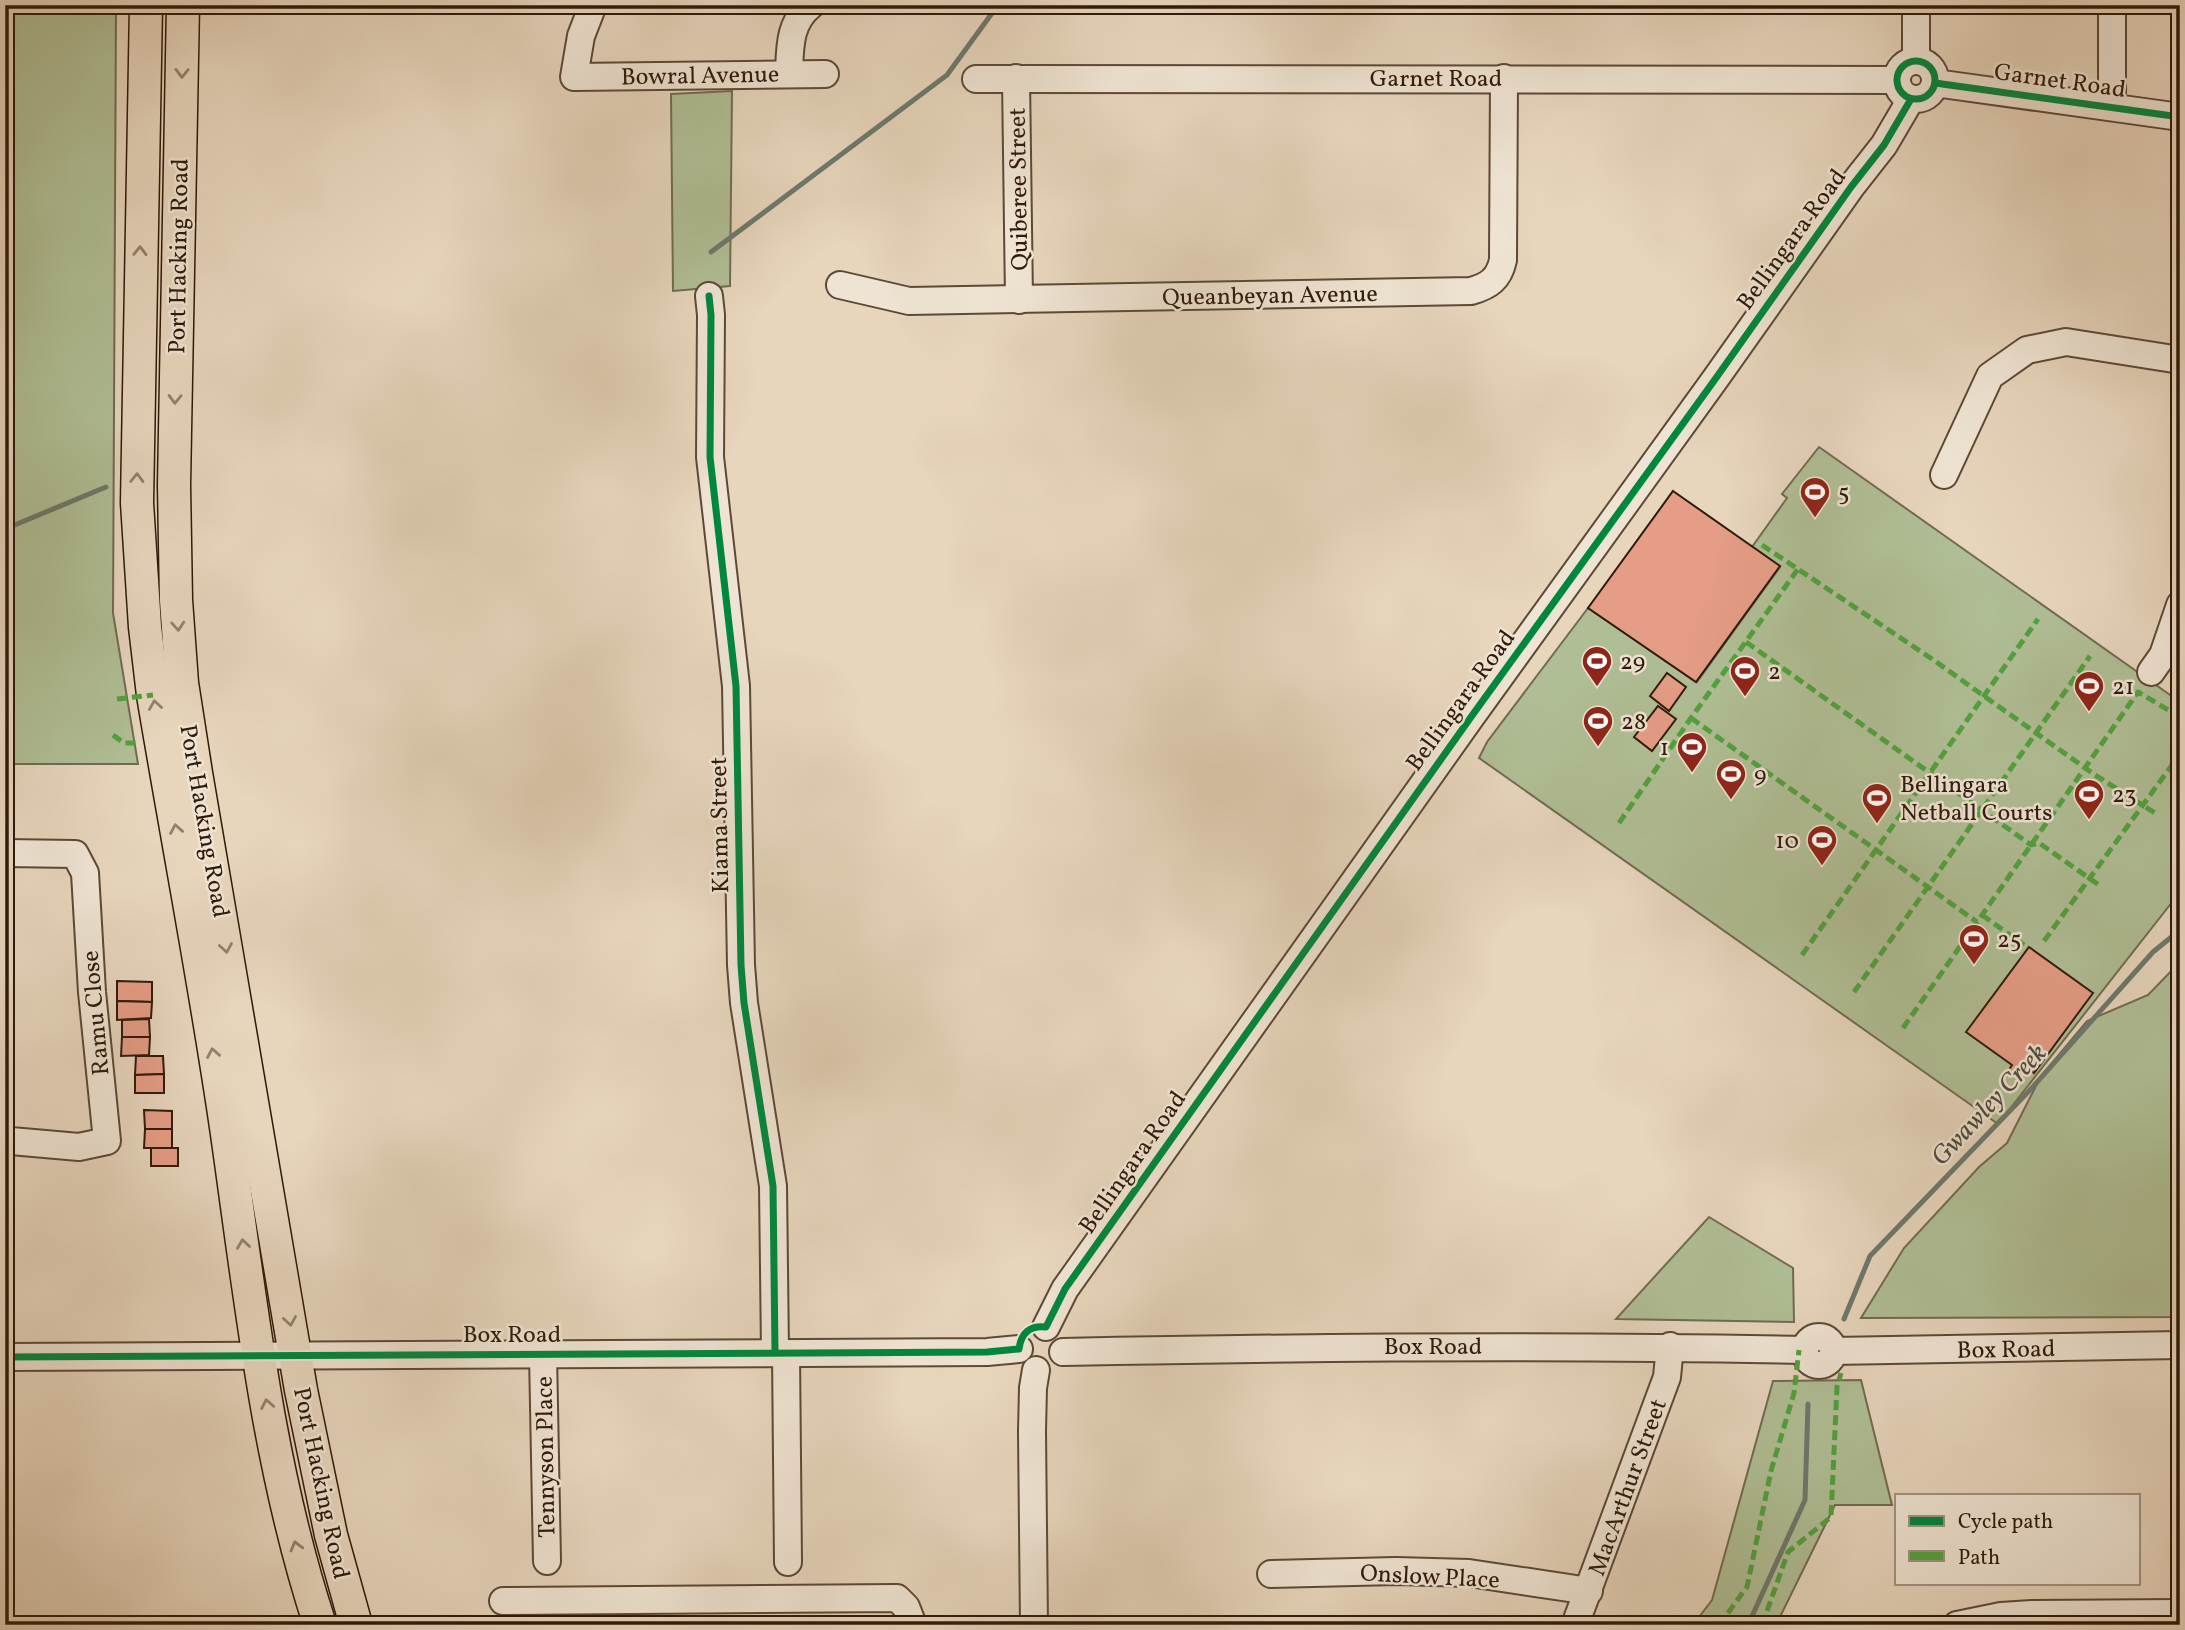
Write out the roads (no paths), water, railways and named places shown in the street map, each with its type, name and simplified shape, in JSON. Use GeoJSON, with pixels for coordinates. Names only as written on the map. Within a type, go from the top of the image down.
{"type":"FeatureCollection","features":[{"type":"Feature","properties":{"kind":"main road","name":"Port Hacking Road"},"geometry":{"type":"LineString","coordinates":[[146,5],[136,503],[145,627],[153,695],[225,1120],[259,1354],[295,1546],[320,1625]]}},
{"type":"Feature","properties":{"kind":"main road","name":"Port Hacking Road"},"geometry":{"type":"LineString","coordinates":[[183,5],[174,471],[174,566],[182,682],[295,1355],[320,1488],[344,1588],[356,1625]]}},
{"type":"Feature","properties":{"kind":"street","name":"Bowral Avenue"},"geometry":{"type":"LineString","coordinates":[[593,5],[581,36],[574,77],[825,74]]}},
{"type":"Feature","properties":{"kind":"street"},"geometry":{"type":"LineString","coordinates":[[789,73],[793,28],[811,5]]}},
{"type":"Feature","properties":{"kind":"street"},"geometry":{"type":"LineString","coordinates":[[1916,5],[1916,61]]}},
{"type":"Feature","properties":{"kind":"street"},"geometry":{"type":"LineString","coordinates":[[2112,5],[2112,107]]}},
{"type":"Feature","properties":{"kind":"street"},"geometry":{"type":"LineString","coordinates":[[1916,61],[1928,65],[1935,76],[1935,83],[1924,98],[1904,90],[1897,74],[1905,65],[1916,61]]}},
{"type":"Feature","properties":{"kind":"street","name":"Quiberee Street"},"geometry":{"type":"LineString","coordinates":[[1016,78],[1019,300]]}},
{"type":"Feature","properties":{"kind":"street","name":"Garnet Road"},"geometry":{"type":"LineString","coordinates":[[976,79],[1504,78],[1904,90]]}},
{"type":"Feature","properties":{"kind":"street","name":"Queanbeyan Avenue"},"geometry":{"type":"LineString","coordinates":[[840,285],[909,301],[1471,291],[1490,284],[1496,278],[1503,260],[1504,78]]}},
{"type":"Feature","properties":{"kind":"street","name":"Garnet Road"},"geometry":{"type":"LineString","coordinates":[[1935,83],[2180,117]]}},
{"type":"Feature","properties":{"kind":"street","name":"Bellingara Road"},"geometry":{"type":"LineString","coordinates":[[1046,1327],[1065,1289],[1471,717],[1851,187],[1884,145],[1904,90]]}},
{"type":"Feature","properties":{"kind":"street","name":"Kiama Street"},"geometry":{"type":"LineString","coordinates":[[709,296],[710,457],[736,686],[741,965],[744,1003],[773,1186],[788,1562]]}},
{"type":"Feature","properties":{"kind":"street"},"geometry":{"type":"LineString","coordinates":[[1944,475],[1990,376],[2027,350],[2066,342],[2180,360]]}},
{"type":"Feature","properties":{"kind":"street"},"geometry":{"type":"LineString","coordinates":[[2151,672],[2163,655],[2180,604]]}},
{"type":"Feature","properties":{"kind":"street","name":"Ramu Close"},"geometry":{"type":"LineString","coordinates":[[5,853],[75,853],[85,873],[92,992],[107,1141],[79,1147],[11,1141],[5,1138]]}},
{"type":"Feature","properties":{"kind":"street"},"geometry":{"type":"LineString","coordinates":[[1040,1326],[1057,1333],[1063,1345],[1063,1352],[1056,1364],[1044,1370],[1036,1370],[1024,1363],[1018,1349],[1022,1336],[1040,1326]]}},
{"type":"Feature","properties":{"kind":"street","name":"Box Road"},"geometry":{"type":"LineString","coordinates":[[1063,1352],[1348,1346],[1670,1346],[1804,1350],[1808,1361],[1818,1366],[1829,1361],[1833,1351],[2180,1345]]}},
{"type":"Feature","properties":{"kind":"street","name":"MacArthur Street"},"geometry":{"type":"LineString","coordinates":[[1576,1625],[1667,1377],[1670,1346]]}},
{"type":"Feature","properties":{"kind":"street","name":"Box Road"},"geometry":{"type":"LineString","coordinates":[[5,1357],[987,1352],[1018,1349]]}},
{"type":"Feature","properties":{"kind":"street","name":"Tennyson Place"},"geometry":{"type":"LineString","coordinates":[[543,1354],[547,1561]]}},
{"type":"Feature","properties":{"kind":"street"},"geometry":{"type":"LineString","coordinates":[[1034,1625],[1032,1431],[1036,1370]]}},
{"type":"Feature","properties":{"kind":"street","name":"Onslow Place"},"geometry":{"type":"LineString","coordinates":[[1271,1574],[1396,1570],[1469,1573],[1589,1591]]}},
{"type":"Feature","properties":{"kind":"street"},"geometry":{"type":"LineString","coordinates":[[503,1601],[897,1598],[902,1601],[913,1625]]}},
{"type":"Feature","properties":{"kind":"street"},"geometry":{"type":"LineString","coordinates":[[1957,1625],[2001,1616],[2180,1613]]}},
{"type":"Feature","properties":{"kind":"waterway"},"geometry":{"type":"LineString","coordinates":[[711,252],[947,75],[998,5]]}},
{"type":"Feature","properties":{"kind":"waterway"},"geometry":{"type":"LineString","coordinates":[[5,529],[106,487]]}},
{"type":"Feature","properties":{"kind":"waterway","name":"Gwawley Creek"},"geometry":{"type":"LineString","coordinates":[[1844,1319],[1870,1256],[2029,1091],[2153,952],[2180,930]]}},
{"type":"Feature","properties":{"kind":"waterway","name":"Gwawley Creek"},"geometry":{"type":"LineString","coordinates":[[1748,1625],[1805,1500],[1808,1404]]}},
{"type":"Feature","properties":{"kind":"place","name":"5"},"geometry":{"type":"Point","coordinates":[1815,519]}},
{"type":"Feature","properties":{"kind":"place","name":"29"},"geometry":{"type":"Point","coordinates":[1597,688]}},
{"type":"Feature","properties":{"kind":"place","name":"2"},"geometry":{"type":"Point","coordinates":[1745,698]}},
{"type":"Feature","properties":{"kind":"place","name":"21"},"geometry":{"type":"Point","coordinates":[2089,713]}},
{"type":"Feature","properties":{"kind":"place","name":"28"},"geometry":{"type":"Point","coordinates":[1598,748]}},
{"type":"Feature","properties":{"kind":"place","name":"1"},"geometry":{"type":"Point","coordinates":[1692,774]}},
{"type":"Feature","properties":{"kind":"place","name":"9"},"geometry":{"type":"Point","coordinates":[1731,801]}},
{"type":"Feature","properties":{"kind":"place","name":"23"},"geometry":{"type":"Point","coordinates":[2089,821]}},
{"type":"Feature","properties":{"kind":"place","name":"Bellingara Netball Courts"},"geometry":{"type":"Point","coordinates":[1877,825]}},
{"type":"Feature","properties":{"kind":"place","name":"10"},"geometry":{"type":"Point","coordinates":[1822,867]}},
{"type":"Feature","properties":{"kind":"place","name":"25"},"geometry":{"type":"Point","coordinates":[1974,966]}}]}
